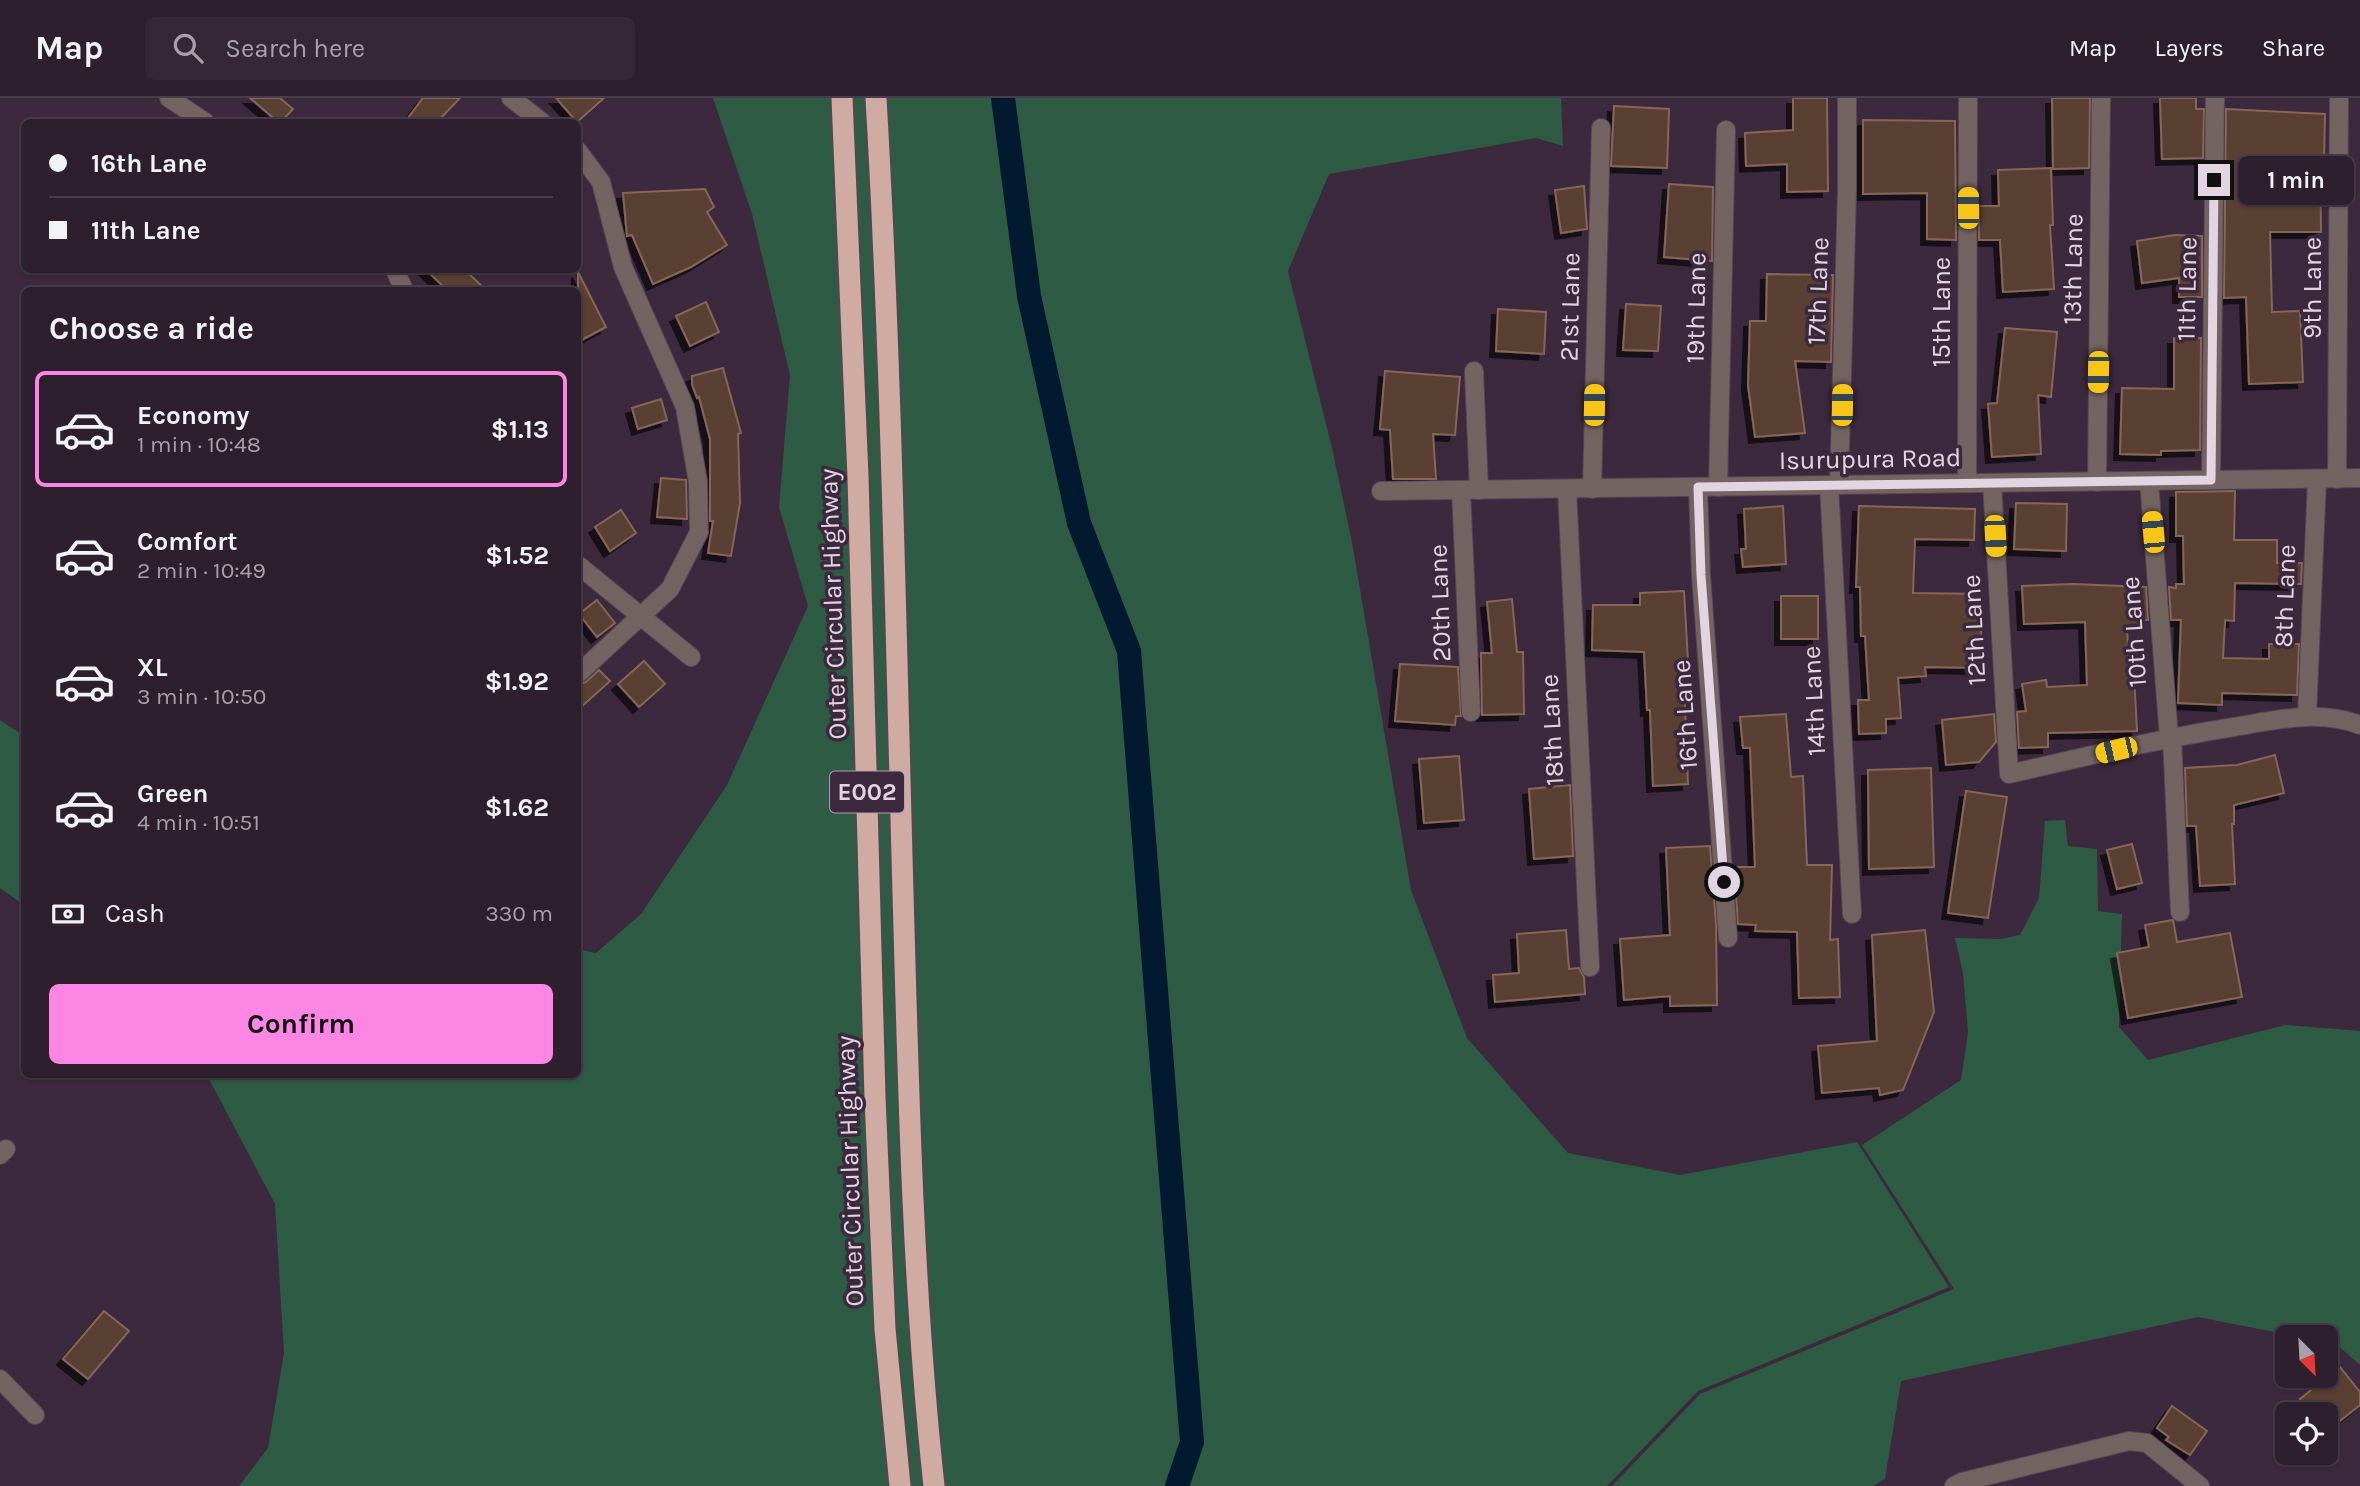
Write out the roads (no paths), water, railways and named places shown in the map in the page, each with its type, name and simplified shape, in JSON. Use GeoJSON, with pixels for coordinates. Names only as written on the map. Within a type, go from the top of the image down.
{"type":"FeatureCollection","features":[{"type":"Feature","properties":{"kind":"highway","name":"Outer Circular Highway"},"geometry":{"type":"LineString","coordinates":[[842,98],[858,477],[874,1097],[885,1329],[900,1486]]}},
{"type":"Feature","properties":{"kind":"highway","name":"E002"},"geometry":{"type":"LineString","coordinates":[[876,98],[891,475],[910,1126],[919,1332],[934,1486]]}},
{"type":"Feature","properties":{"kind":"street"},"geometry":{"type":"LineString","coordinates":[[169,98],[200,119]]}},
{"type":"Feature","properties":{"kind":"street"},"geometry":{"type":"LineString","coordinates":[[511,98],[538,119]]}},
{"type":"Feature","properties":{"kind":"street","name":"17th Lane"},"geometry":{"type":"LineString","coordinates":[[1834,485],[1847,190],[1847,98]]}},
{"type":"Feature","properties":{"kind":"street","name":"15th Lane"},"geometry":{"type":"LineString","coordinates":[[1967,484],[1968,98]]}},
{"type":"Feature","properties":{"kind":"street","name":"13th Lane"},"geometry":{"type":"LineString","coordinates":[[2097,482],[2101,98]]}},
{"type":"Feature","properties":{"kind":"street","name":"11th Lane"},"geometry":{"type":"LineString","coordinates":[[2211,480],[2215,98]]}},
{"type":"Feature","properties":{"kind":"street","name":"9th Lane"},"geometry":{"type":"LineString","coordinates":[[2337,479],[2339,98]]}},
{"type":"Feature","properties":{"kind":"street","name":"21st Lane"},"geometry":{"type":"LineString","coordinates":[[1592,489],[1601,128]]}},
{"type":"Feature","properties":{"kind":"street","name":"19th Lane"},"geometry":{"type":"LineString","coordinates":[[1718,487],[1726,130]]}},
{"type":"Feature","properties":{"kind":"street"},"geometry":{"type":"LineString","coordinates":[[581,155],[601,183],[623,267],[685,407],[698,482],[699,532],[670,589],[581,671]]}},
{"type":"Feature","properties":{"kind":"street","name":"20th Lane"},"geometry":{"type":"LineString","coordinates":[[1471,712],[1470,490],[1474,372]]}},
{"type":"Feature","properties":{"kind":"street","name":"Isurupura Road"},"geometry":{"type":"LineString","coordinates":[[1381,491],[2360,478]]}},
{"type":"Feature","properties":{"kind":"street","name":"8th Lane"},"geometry":{"type":"LineString","coordinates":[[2306,716],[2316,479]]}},
{"type":"Feature","properties":{"kind":"street","name":"10th Lane"},"geometry":{"type":"LineString","coordinates":[[2149,481],[2171,737],[2180,912]]}},
{"type":"Feature","properties":{"kind":"street","name":"12th Lane"},"geometry":{"type":"LineString","coordinates":[[1992,483],[2009,774],[2171,737]]}},
{"type":"Feature","properties":{"kind":"street","name":"14th Lane"},"geometry":{"type":"LineString","coordinates":[[1834,485],[1852,914]]}},
{"type":"Feature","properties":{"kind":"street","name":"16th Lane"},"geometry":{"type":"LineString","coordinates":[[1698,487],[1701,575],[1728,938]]}},
{"type":"Feature","properties":{"kind":"street","name":"18th Lane"},"geometry":{"type":"LineString","coordinates":[[1567,489],[1590,967]]}},
{"type":"Feature","properties":{"kind":"street"},"geometry":{"type":"LineString","coordinates":[[581,568],[691,657]]}},
{"type":"Feature","properties":{"kind":"street"},"geometry":{"type":"LineString","coordinates":[[2171,737],[2306,716],[2345,719],[2360,725]]}},
{"type":"Feature","properties":{"kind":"street"},"geometry":{"type":"LineString","coordinates":[[0,1378],[35,1415]]}},
{"type":"Feature","properties":{"kind":"street"},"geometry":{"type":"LineString","coordinates":[[1954,1486],[2129,1441],[2147,1443],[2200,1486]]}},
{"type":"Feature","properties":{"kind":"waterway"},"geometry":{"type":"LineString","coordinates":[[1003,98],[1029,296],[1079,523],[1129,651],[1192,1442],[1177,1486]]}}]}
